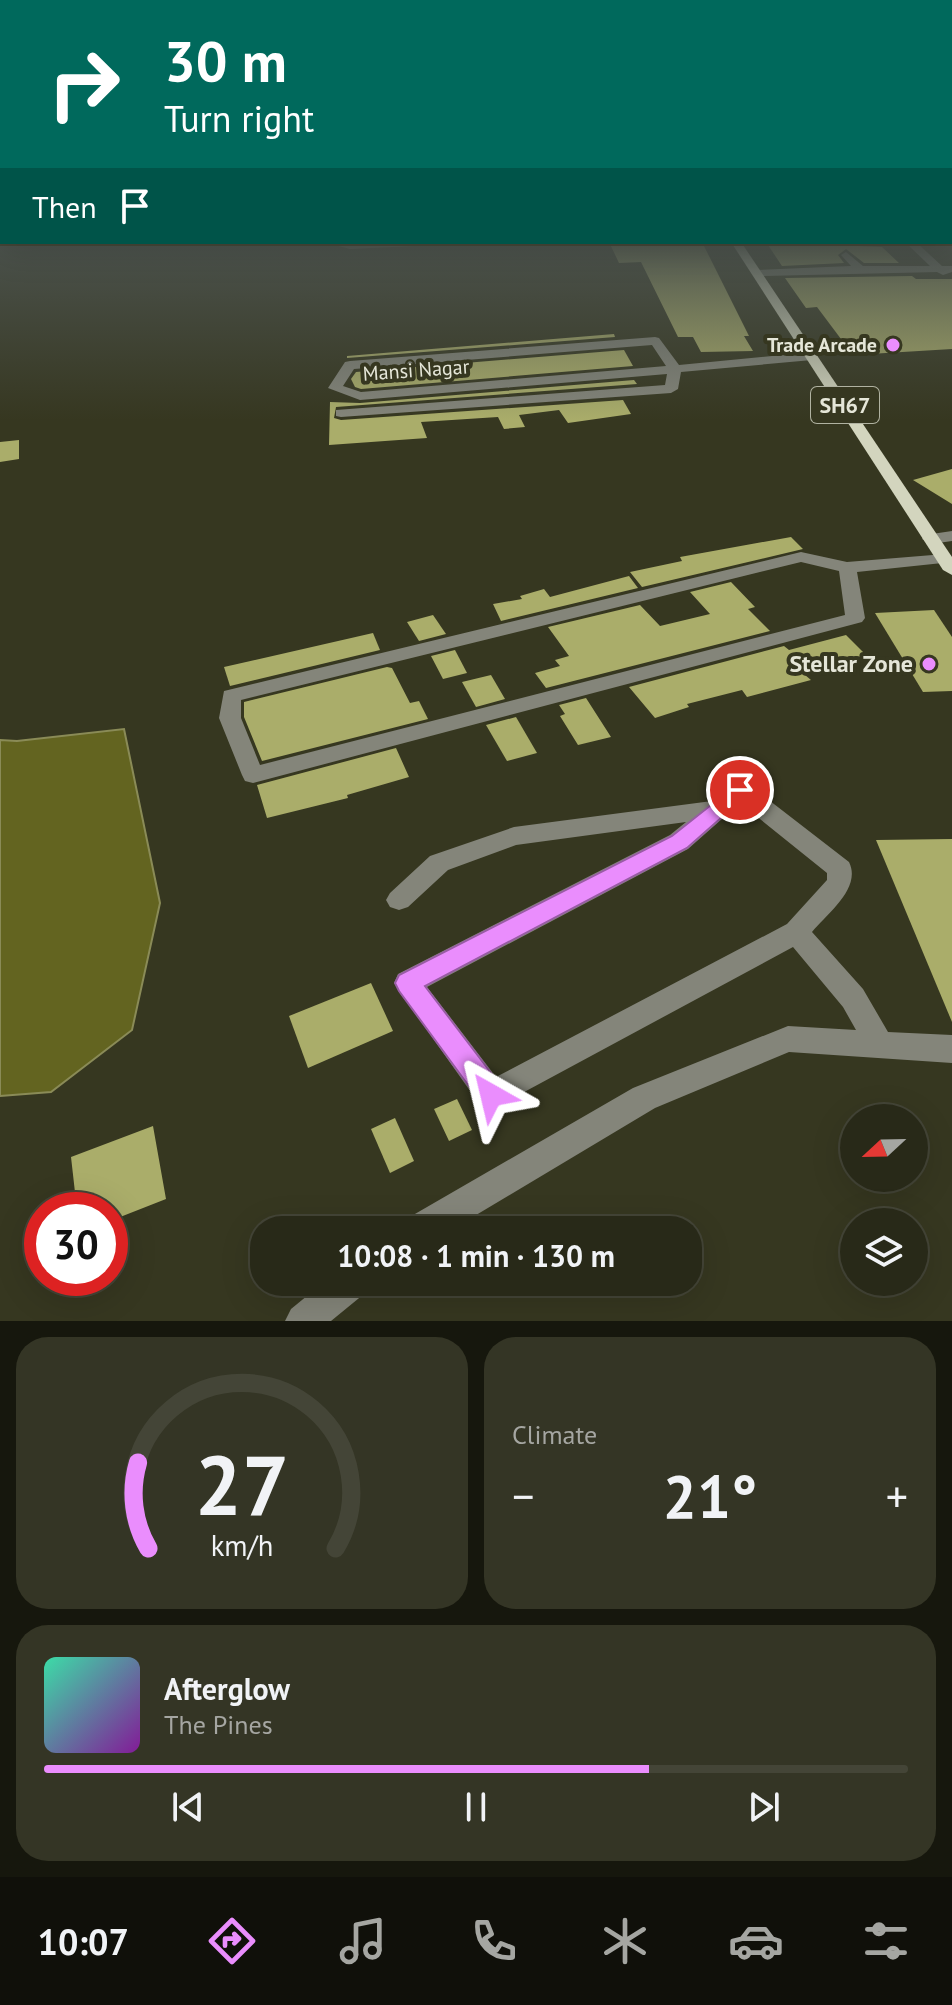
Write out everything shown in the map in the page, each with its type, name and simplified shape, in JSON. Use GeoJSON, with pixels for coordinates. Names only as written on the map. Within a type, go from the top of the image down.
{"type":"FeatureCollection","features":[{"type":"Feature","properties":{"kind":"main road","name":"SH67"},"geometry":{"type":"LineString","coordinates":[[773,298],[949,564]]}},
{"type":"Feature","properties":{"kind":"street","name":"Mansi Nagar"},"geometry":{"type":"LineString","coordinates":[[341,413],[671,389],[675,369],[655,341],[350,365],[335,388],[360,396],[675,369],[812,356]]}},
{"type":"Feature","properties":{"kind":"street"},"geometry":{"type":"LineString","coordinates":[[931,539],[952,536]]}},
{"type":"Feature","properties":{"kind":"street"},"geometry":{"type":"LineString","coordinates":[[847,567],[855,618],[253,775],[230,718],[231,696],[801,557],[847,567],[949,564]]}},
{"type":"Feature","properties":{"kind":"street"},"geometry":{"type":"LineString","coordinates":[[740,790],[840,869],[839,883],[796,932],[491,1095],[408,983],[679,842],[740,790]]}},
{"type":"Feature","properties":{"kind":"street"},"geometry":{"type":"LineString","coordinates":[[399,900],[439,863],[514,836],[717,809]]}},
{"type":"Feature","properties":{"kind":"street"},"geometry":{"type":"LineString","coordinates":[[796,932],[853,998],[880,1045]]}},
{"type":"Feature","properties":{"kind":"street"},"geometry":{"type":"LineString","coordinates":[[444,1216],[644,1098],[788,1039],[952,1049]]}},
{"type":"Feature","properties":{"kind":"street"},"geometry":{"type":"LineString","coordinates":[[303,1321],[334,1296]]}},
{"type":"Feature","properties":{"kind":"shaded area"},"geometry":{"type":"Polygon","coordinates":[[[124,729],[160,903],[132,1030],[51,1092],[0,1096],[0,740],[17,741],[124,729]]]}},
{"type":"Feature","properties":{"kind":"building"},"geometry":{"type":"Polygon","coordinates":[[[659,298],[730,298],[753,351],[701,352],[693,337],[678,337],[659,298]]]}},
{"type":"Feature","properties":{"kind":"building"},"geometry":{"type":"Polygon","coordinates":[[[799,298],[952,298],[952,349],[853,355],[817,307],[806,308],[799,298]]]}},
{"type":"Feature","properties":{"kind":"building"},"geometry":{"type":"Polygon","coordinates":[[[614,334],[615,337],[347,358],[347,356],[614,334]]]}},
{"type":"Feature","properties":{"kind":"building"},"geometry":{"type":"Polygon","coordinates":[[[624,350],[633,366],[361,389],[355,387],[351,379],[356,372],[624,350]]]}},
{"type":"Feature","properties":{"kind":"building"},"geometry":{"type":"Polygon","coordinates":[[[634,380],[637,384],[336,407],[334,418],[341,420],[623,400],[631,414],[568,423],[559,410],[519,415],[525,427],[504,429],[498,417],[421,422],[427,438],[329,445],[330,402],[360,403],[634,380]]]}},
{"type":"Feature","properties":{"kind":"building"},"geometry":{"type":"Polygon","coordinates":[[[19,440],[19,459],[0,462],[0,442],[19,440]]]}},
{"type":"Feature","properties":{"kind":"building"},"geometry":{"type":"Polygon","coordinates":[[[952,469],[952,504],[913,480],[952,469]]]}},
{"type":"Feature","properties":{"kind":"building"},"geometry":{"type":"Polygon","coordinates":[[[791,537],[803,549],[642,587],[630,572],[682,561],[680,557],[791,537]]]}},
{"type":"Feature","properties":{"kind":"building"},"geometry":{"type":"Polygon","coordinates":[[[629,576],[638,588],[501,621],[493,604],[522,599],[520,596],[544,589],[550,597],[629,576]]]}},
{"type":"Feature","properties":{"kind":"building"},"geometry":{"type":"Polygon","coordinates":[[[731,582],[755,607],[748,609],[770,631],[546,688],[535,673],[560,666],[555,660],[569,656],[548,627],[640,605],[660,626],[710,614],[690,592],[731,582]]]}},
{"type":"Feature","properties":{"kind":"building","name":"Stellar Zone"},"geometry":{"type":"Polygon","coordinates":[[[934,610],[952,637],[952,691],[923,692],[875,613],[934,610]]]}},
{"type":"Feature","properties":{"kind":"building"},"geometry":{"type":"Polygon","coordinates":[[[433,615],[446,634],[419,641],[407,622],[433,615]]]}},
{"type":"Feature","properties":{"kind":"building"},"geometry":{"type":"Polygon","coordinates":[[[373,633],[380,650],[230,686],[224,667],[373,633]]]}},
{"type":"Feature","properties":{"kind":"building"},"geometry":{"type":"Polygon","coordinates":[[[846,635],[868,657],[805,675],[811,680],[747,697],[742,690],[687,704],[689,707],[655,718],[629,687],[784,646],[789,650],[846,635]]]}},
{"type":"Feature","properties":{"kind":"building"},"geometry":{"type":"Polygon","coordinates":[[[455,650],[467,673],[443,679],[431,656],[455,650]]]}},
{"type":"Feature","properties":{"kind":"building"},"geometry":{"type":"Polygon","coordinates":[[[392,668],[410,703],[419,701],[428,719],[262,761],[244,717],[244,702],[392,668]]]}},
{"type":"Feature","properties":{"kind":"building"},"geometry":{"type":"Polygon","coordinates":[[[491,675],[505,699],[476,707],[462,682],[491,675]]]}},
{"type":"Feature","properties":{"kind":"building"},"geometry":{"type":"Polygon","coordinates":[[[586,698],[611,737],[578,745],[560,716],[565,714],[559,705],[586,698]]]}},
{"type":"Feature","properties":{"kind":"building"},"geometry":{"type":"Polygon","coordinates":[[[516,717],[537,753],[507,761],[486,725],[516,717]]]}},
{"type":"Feature","properties":{"kind":"building"},"geometry":{"type":"Polygon","coordinates":[[[396,748],[409,777],[347,795],[348,798],[267,818],[257,785],[396,748]]]}},
{"type":"Feature","properties":{"kind":"building"},"geometry":{"type":"Polygon","coordinates":[[[952,839],[952,1022],[876,840],[952,839]]]}},
{"type":"Feature","properties":{"kind":"building"},"geometry":{"type":"Polygon","coordinates":[[[371,983],[393,1031],[308,1068],[289,1016],[371,983]]]}},
{"type":"Feature","properties":{"kind":"building"},"geometry":{"type":"Polygon","coordinates":[[[457,1099],[472,1130],[449,1141],[434,1109],[457,1099]]]}},
{"type":"Feature","properties":{"kind":"building"},"geometry":{"type":"Polygon","coordinates":[[[395,1118],[414,1161],[390,1173],[371,1129],[395,1118]]]}},
{"type":"Feature","properties":{"kind":"building"},"geometry":{"type":"Polygon","coordinates":[[[153,1126],[166,1199],[128,1214],[128,1192],[75,1192],[71,1157],[153,1126]]]}},
{"type":"Feature","properties":{"kind":"place","name":"Trade Arcade"},"geometry":{"type":"Point","coordinates":[893,345]}},
{"type":"Feature","properties":{"kind":"place","name":"Stellar Zone"},"geometry":{"type":"Point","coordinates":[929,664]}},
{"type":"Feature","properties":{"kind":"route"},"geometry":{"type":"LineString","coordinates":[[491,1095],[408,983],[570,896],[679,842],[740,790]]}}]}
